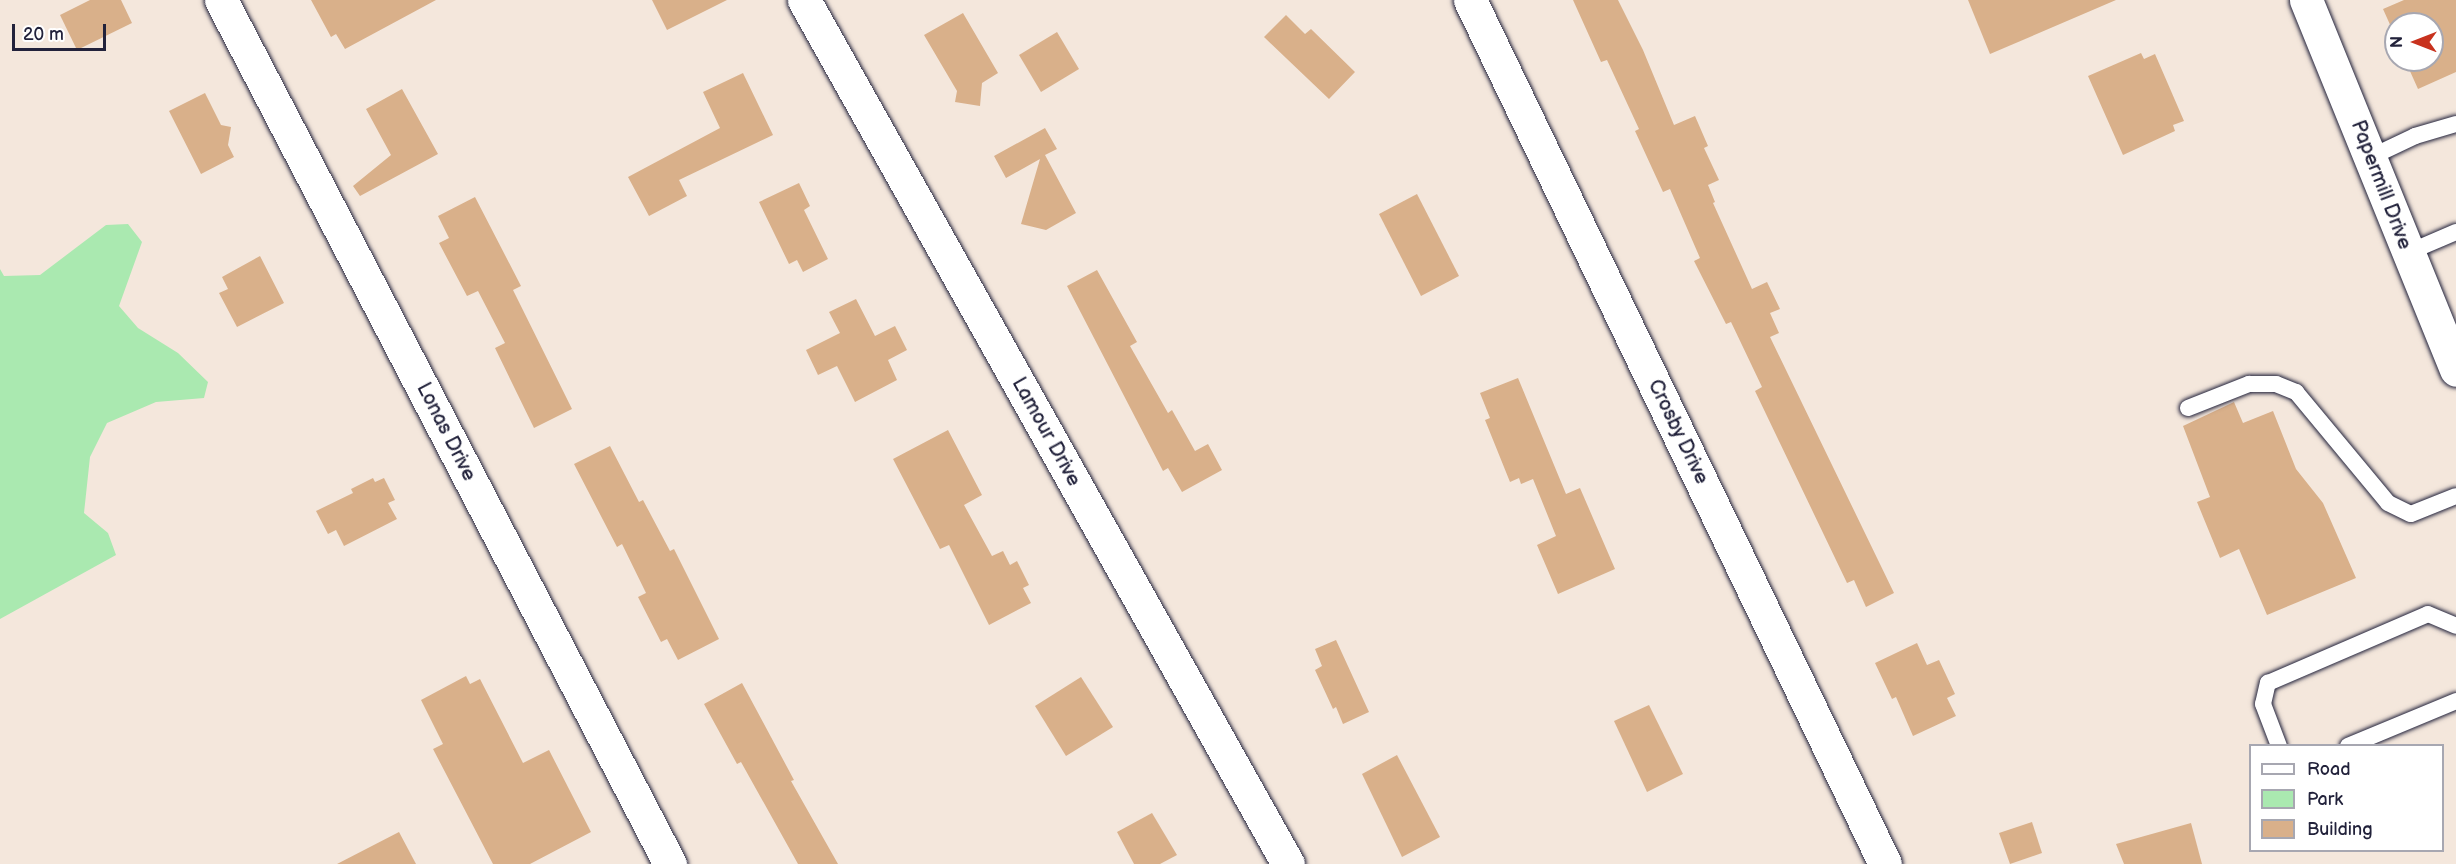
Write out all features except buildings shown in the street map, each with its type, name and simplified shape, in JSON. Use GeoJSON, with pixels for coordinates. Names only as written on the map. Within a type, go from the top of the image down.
{"type":"FeatureCollection","features":[{"type":"Feature","properties":{"kind":"street","name":"Lonas Drive"},"geometry":{"type":"LineString","coordinates":[[221,0],[670,864]]}},
{"type":"Feature","properties":{"kind":"street","name":"Lamour Drive"},"geometry":{"type":"LineString","coordinates":[[804,0],[1288,864]]}},
{"type":"Feature","properties":{"kind":"street"},"geometry":{"type":"LineString","coordinates":[[1451,0],[1485,30]]}},
{"type":"Feature","properties":{"kind":"street","name":"Crosby Drive"},"geometry":{"type":"LineString","coordinates":[[1470,0],[1885,864]]}},
{"type":"Feature","properties":{"kind":"street","name":"Papermill Drive"},"geometry":{"type":"LineString","coordinates":[[2306,0],[2456,370]]}},
{"type":"Feature","properties":{"kind":"lane"},"geometry":{"type":"LineString","coordinates":[[2371,157],[2415,136],[2456,124]]}},
{"type":"Feature","properties":{"kind":"lane"},"geometry":{"type":"LineString","coordinates":[[2407,253],[2456,231]]}},
{"type":"Feature","properties":{"kind":"lane"},"geometry":{"type":"LineString","coordinates":[[2188,408],[2249,384],[2276,384],[2295,392],[2388,503],[2411,514],[2456,496]]}},
{"type":"Feature","properties":{"kind":"lane"},"geometry":{"type":"LineString","coordinates":[[2278,744],[2263,704],[2268,683],[2428,614],[2456,626]]}},
{"type":"Feature","properties":{"kind":"lane"},"geometry":{"type":"LineString","coordinates":[[2353,744],[2456,701]]}},
{"type":"Feature","properties":{"kind":"green space"},"geometry":{"type":"Polygon","coordinates":[[[128,224],[142,242],[119,306],[138,328],[178,353],[208,382],[204,398],[156,402],[107,423],[90,457],[84,513],[108,533],[116,555],[0,619],[0,269],[4,276],[40,275],[106,225],[128,224]]]}}]}
